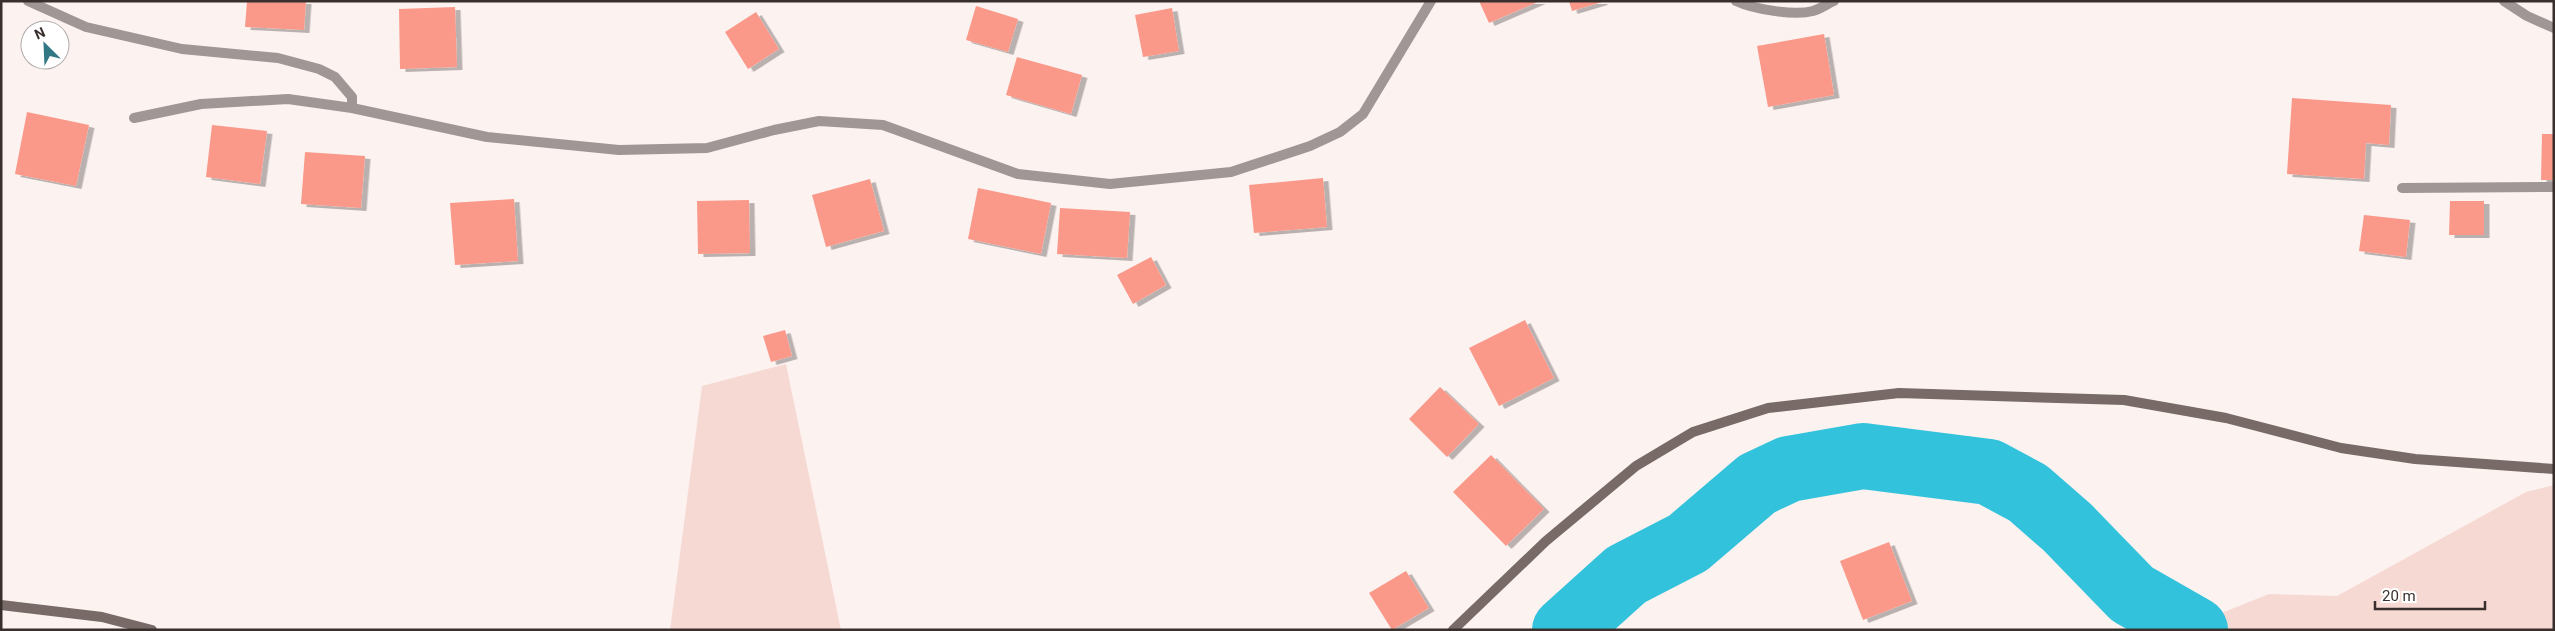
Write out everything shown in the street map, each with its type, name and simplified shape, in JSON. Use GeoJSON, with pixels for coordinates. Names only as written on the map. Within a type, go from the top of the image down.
{"type":"FeatureCollection","features":[{"type":"Feature","properties":{"kind":"main road"},"geometry":{"type":"LineString","coordinates":[[1453,630],[1546,541],[1636,466],[1693,432],[1768,408],[1899,393],[2124,400],[2226,418],[2341,448],[2415,459],[2554,469]]}},
{"type":"Feature","properties":{"kind":"main road"},"geometry":{"type":"LineString","coordinates":[[1,605],[102,617],[152,630]]}},
{"type":"Feature","properties":{"kind":"street"},"geometry":{"type":"LineString","coordinates":[[28,1],[86,27],[182,49],[278,58],[319,69],[336,77],[352,98],[352,108]]}},
{"type":"Feature","properties":{"kind":"street"},"geometry":{"type":"LineString","coordinates":[[134,118],[201,104],[288,99],[352,108],[487,137],[619,150],[706,148],[774,130],[819,121],[882,125],[1018,174],[1110,184],[1231,172],[1310,146],[1340,132],[1363,114],[1431,1]]}},
{"type":"Feature","properties":{"kind":"street"},"geometry":{"type":"LineString","coordinates":[[1736,1],[1745,6],[1776,11],[1811,12],[1834,1]]}},
{"type":"Feature","properties":{"kind":"street"},"geometry":{"type":"LineString","coordinates":[[2504,1],[2527,16],[2554,28]]}},
{"type":"Feature","properties":{"kind":"street"},"geometry":{"type":"LineString","coordinates":[[2402,188],[2554,187]]}},
{"type":"Feature","properties":{"kind":"shaded area"},"geometry":{"type":"Polygon","coordinates":[[[786,364],[841,630],[670,630],[702,386],[786,364]]]}},
{"type":"Feature","properties":{"kind":"shaded area"},"geometry":{"type":"Polygon","coordinates":[[[2554,485],[2554,630],[2179,630],[2269,594],[2337,596],[2526,492],[2554,485]]]}},
{"type":"Feature","properties":{"kind":"building"},"geometry":{"type":"Polygon","coordinates":[[[247,1],[306,1],[304,30],[245,27],[247,1]]]}},
{"type":"Feature","properties":{"kind":"building"},"geometry":{"type":"Polygon","coordinates":[[[1479,1],[1540,1],[1489,23],[1479,1]]]}},
{"type":"Feature","properties":{"kind":"building"},"geometry":{"type":"Polygon","coordinates":[[[1569,1],[1602,1],[1602,2],[1572,11],[1569,1]]]}},
{"type":"Feature","properties":{"kind":"building"},"geometry":{"type":"Polygon","coordinates":[[[976,6],[1018,19],[1008,52],[966,40],[976,6]]]}},
{"type":"Feature","properties":{"kind":"building"},"geometry":{"type":"Polygon","coordinates":[[[455,7],[457,67],[400,69],[399,9],[455,7]]]}},
{"type":"Feature","properties":{"kind":"building"},"geometry":{"type":"Polygon","coordinates":[[[1172,8],[1179,51],[1143,57],[1135,15],[1172,8]]]}},
{"type":"Feature","properties":{"kind":"building"},"geometry":{"type":"Polygon","coordinates":[[[756,12],[779,49],[748,69],[725,32],[756,12]]]}},
{"type":"Feature","properties":{"kind":"building"},"geometry":{"type":"Polygon","coordinates":[[[1824,34],[1834,95],[1768,107],[1757,46],[1824,34]]]}},
{"type":"Feature","properties":{"kind":"building"},"geometry":{"type":"Polygon","coordinates":[[[1017,57],[1082,75],[1071,114],[1006,95],[1017,57]]]}},
{"type":"Feature","properties":{"kind":"building"},"geometry":{"type":"Polygon","coordinates":[[[2292,98],[2391,105],[2389,145],[2366,143],[2364,179],[2287,174],[2292,98]]]}},
{"type":"Feature","properties":{"kind":"building"},"geometry":{"type":"Polygon","coordinates":[[[27,112],[89,125],[76,186],[15,174],[27,112]]]}},
{"type":"Feature","properties":{"kind":"building"},"geometry":{"type":"Polygon","coordinates":[[[212,125],[267,131],[260,184],[206,177],[212,125]]]}},
{"type":"Feature","properties":{"kind":"building"},"geometry":{"type":"Polygon","coordinates":[[[2542,134],[2554,134],[2554,180],[2541,180],[2542,134]]]}},
{"type":"Feature","properties":{"kind":"building"},"geometry":{"type":"Polygon","coordinates":[[[305,152],[365,156],[361,208],[301,204],[305,152]]]}},
{"type":"Feature","properties":{"kind":"building"},"geometry":{"type":"Polygon","coordinates":[[[1323,178],[1327,227],[1254,233],[1249,185],[1323,178]]]}},
{"type":"Feature","properties":{"kind":"building"},"geometry":{"type":"Polygon","coordinates":[[[870,179],[884,231],[826,247],[812,195],[870,179]]]}},
{"type":"Feature","properties":{"kind":"building"},"geometry":{"type":"Polygon","coordinates":[[[978,188],[1051,203],[1041,254],[968,239],[978,188]]]}},
{"type":"Feature","properties":{"kind":"building"},"geometry":{"type":"Polygon","coordinates":[[[514,199],[518,261],[455,265],[450,203],[514,199]]]}},
{"type":"Feature","properties":{"kind":"building"},"geometry":{"type":"Polygon","coordinates":[[[749,200],[750,253],[698,254],[697,201],[749,200]]]}},
{"type":"Feature","properties":{"kind":"building"},"geometry":{"type":"Polygon","coordinates":[[[2450,201],[2484,201],[2484,235],[2449,235],[2450,201]]]}},
{"type":"Feature","properties":{"kind":"building"},"geometry":{"type":"Polygon","coordinates":[[[1060,208],[1130,212],[1127,258],[1057,254],[1060,208]]]}},
{"type":"Feature","properties":{"kind":"building"},"geometry":{"type":"Polygon","coordinates":[[[2364,215],[2410,220],[2406,257],[2359,251],[2364,215]]]}},
{"type":"Feature","properties":{"kind":"building"},"geometry":{"type":"Polygon","coordinates":[[[1151,257],[1166,285],[1133,304],[1117,275],[1151,257]]]}},
{"type":"Feature","properties":{"kind":"building"},"geometry":{"type":"Polygon","coordinates":[[[1525,320],[1554,378],[1499,406],[1469,348],[1525,320]]]}},
{"type":"Feature","properties":{"kind":"building"},"geometry":{"type":"Polygon","coordinates":[[[785,330],[792,356],[771,362],[763,336],[785,330]]]}},
{"type":"Feature","properties":{"kind":"building"},"geometry":{"type":"Polygon","coordinates":[[[1440,387],[1479,424],[1447,457],[1409,419],[1440,387]]]}},
{"type":"Feature","properties":{"kind":"building"},"geometry":{"type":"Polygon","coordinates":[[[1491,455],[1544,509],[1506,546],[1453,492],[1491,455]]]}},
{"type":"Feature","properties":{"kind":"building"},"geometry":{"type":"Polygon","coordinates":[[[1889,542],[1912,601],[1863,620],[1840,561],[1889,542]]]}},
{"type":"Feature","properties":{"kind":"building"},"geometry":{"type":"Polygon","coordinates":[[[1406,571],[1429,608],[1392,630],[1369,593],[1406,571]]]}},
{"type":"Feature","properties":{"kind":"waterway"},"geometry":{"type":"LineString","coordinates":[[1565,630],[1626,575],[1688,543],[1757,484],[1789,469],[1863,456],[1989,472],[2028,493],[2067,527],[2132,594],[2195,630]]}}]}
